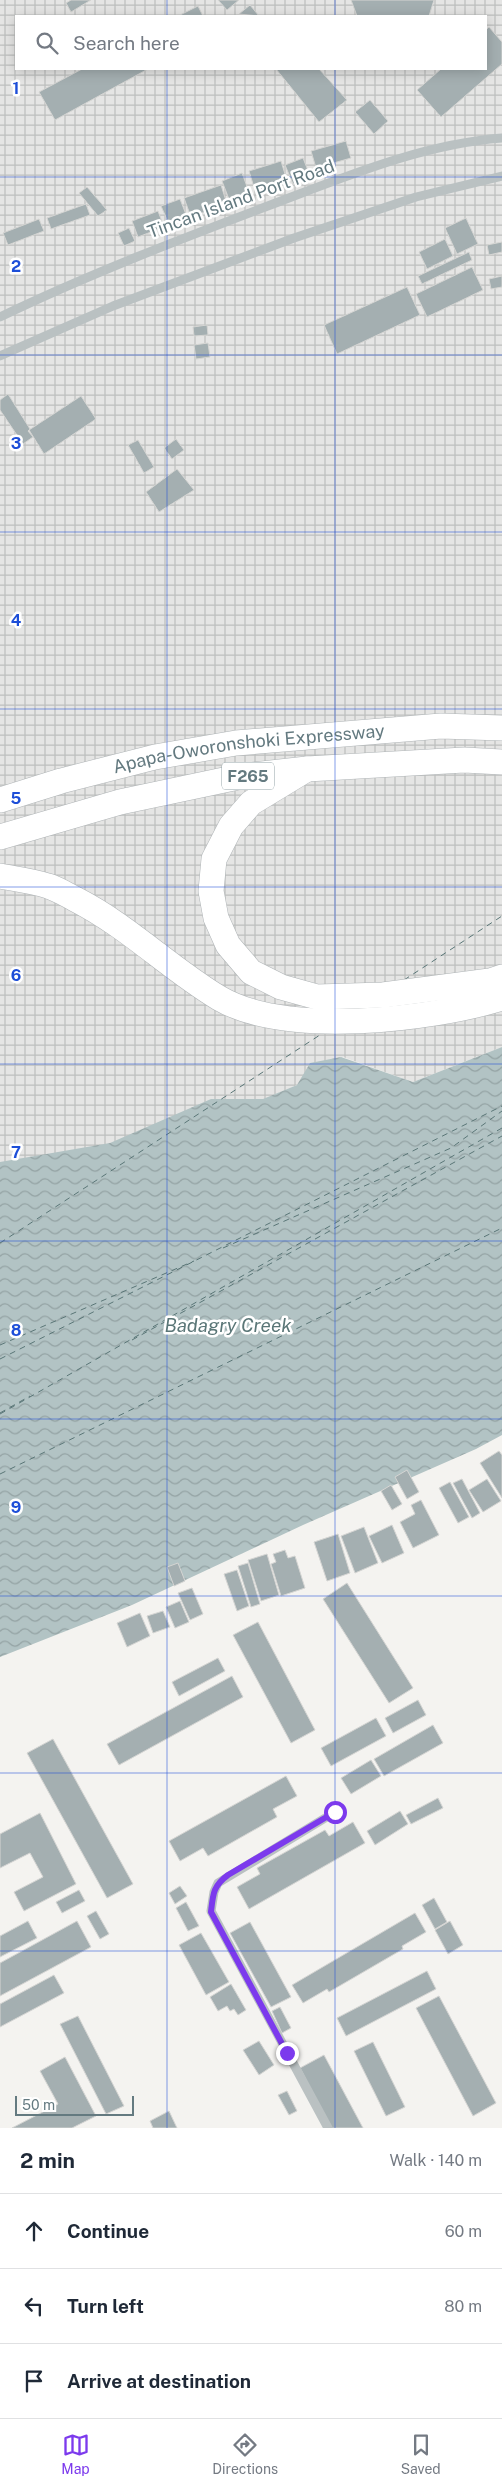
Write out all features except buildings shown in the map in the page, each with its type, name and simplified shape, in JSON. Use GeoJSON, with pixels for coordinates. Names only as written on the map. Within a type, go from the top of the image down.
{"type":"FeatureCollection","features":[{"type":"Feature","properties":{"kind":"highway","name":"Apapa-Oworonshoki Expressway"},"geometry":{"type":"LineString","coordinates":[[0,800],[61,781],[154,757],[236,743],[441,726],[502,728]]}},
{"type":"Feature","properties":{"kind":"highway","name":"Apapa-Oworonshoki Expressway"},"geometry":{"type":"LineString","coordinates":[[0,836],[120,802],[243,776],[308,769],[464,760],[502,762]]}},
{"type":"Feature","properties":{"kind":"highway"},"geometry":{"type":"LineString","coordinates":[[308,769],[251,803],[231,826],[214,859],[211,890],[216,918],[228,944],[251,972],[281,987],[318,997],[384,994],[490,981],[502,977]]}},
{"type":"Feature","properties":{"kind":"highway"},"geometry":{"type":"LineString","coordinates":[[0,876],[49,886],[96,910],[220,998],[253,1012],[299,1021],[362,1021],[470,1008],[502,998]]}},
{"type":"Feature","properties":{"kind":"street","name":"Tincan Island Port Road"},"geometry":{"type":"LineString","coordinates":[[0,318],[128,259],[331,182],[408,156],[477,140],[502,138]]}},
{"type":"Feature","properties":{"kind":"street"},"geometry":{"type":"LineString","coordinates":[[0,356],[113,306],[294,238],[416,197],[502,176]]}},
{"type":"Feature","properties":{"kind":"street"},"geometry":{"type":"LineString","coordinates":[[328,2128],[211,1912],[214,1892],[218,1883],[335,1812]]}},
{"type":"Feature","properties":{"kind":"shaded area"},"geometry":{"type":"Polygon","coordinates":[[[0,0],[502,0],[502,1047],[413,1082],[343,1057],[297,1085],[267,1098],[203,1132],[0,1184],[0,0]]]}},
{"type":"Feature","properties":{"kind":"water","name":"Badagry Creek"},"geometry":{"type":"Polygon","coordinates":[[[502,1047],[502,1435],[476,1449],[303,1525],[132,1605],[0,1657],[0,1162],[110,1143],[211,1099],[263,1099],[297,1085],[310,1063],[341,1057],[413,1082],[502,1047]]]}},
{"type":"Feature","properties":{"kind":"ferry route"},"geometry":{"type":"LineString","coordinates":[[404,980],[502,916]]}},
{"type":"Feature","properties":{"kind":"ferry route"},"geometry":{"type":"LineString","coordinates":[[0,1243],[323,1033]]}},
{"type":"Feature","properties":{"kind":"ferry route"},"geometry":{"type":"LineString","coordinates":[[0,1359],[502,1106]]}},
{"type":"Feature","properties":{"kind":"ferry route"},"geometry":{"type":"LineString","coordinates":[[223,1248],[451,1148],[502,1111]]}},
{"type":"Feature","properties":{"kind":"ferry route"},"geometry":{"type":"LineString","coordinates":[[0,1414],[502,1128]]}},
{"type":"Feature","properties":{"kind":"ferry route"},"geometry":{"type":"LineString","coordinates":[[132,1340],[502,1136]]}},
{"type":"Feature","properties":{"kind":"ferry route"},"geometry":{"type":"LineString","coordinates":[[0,1474],[502,1228]]}},
{"type":"Feature","properties":{"kind":"ferry route"},"geometry":{"type":"LineString","coordinates":[[0,1345],[194,1261]]}},
{"type":"Feature","properties":{"kind":"ferry route"},"geometry":{"type":"LineString","coordinates":[[0,1413],[30,1396]]}},
{"type":"Feature","properties":{"kind":"route"},"geometry":{"type":"LineString","coordinates":[[287,2053],[211,1912],[214,1892],[218,1883],[228,1875],[335,1812]]}}]}
